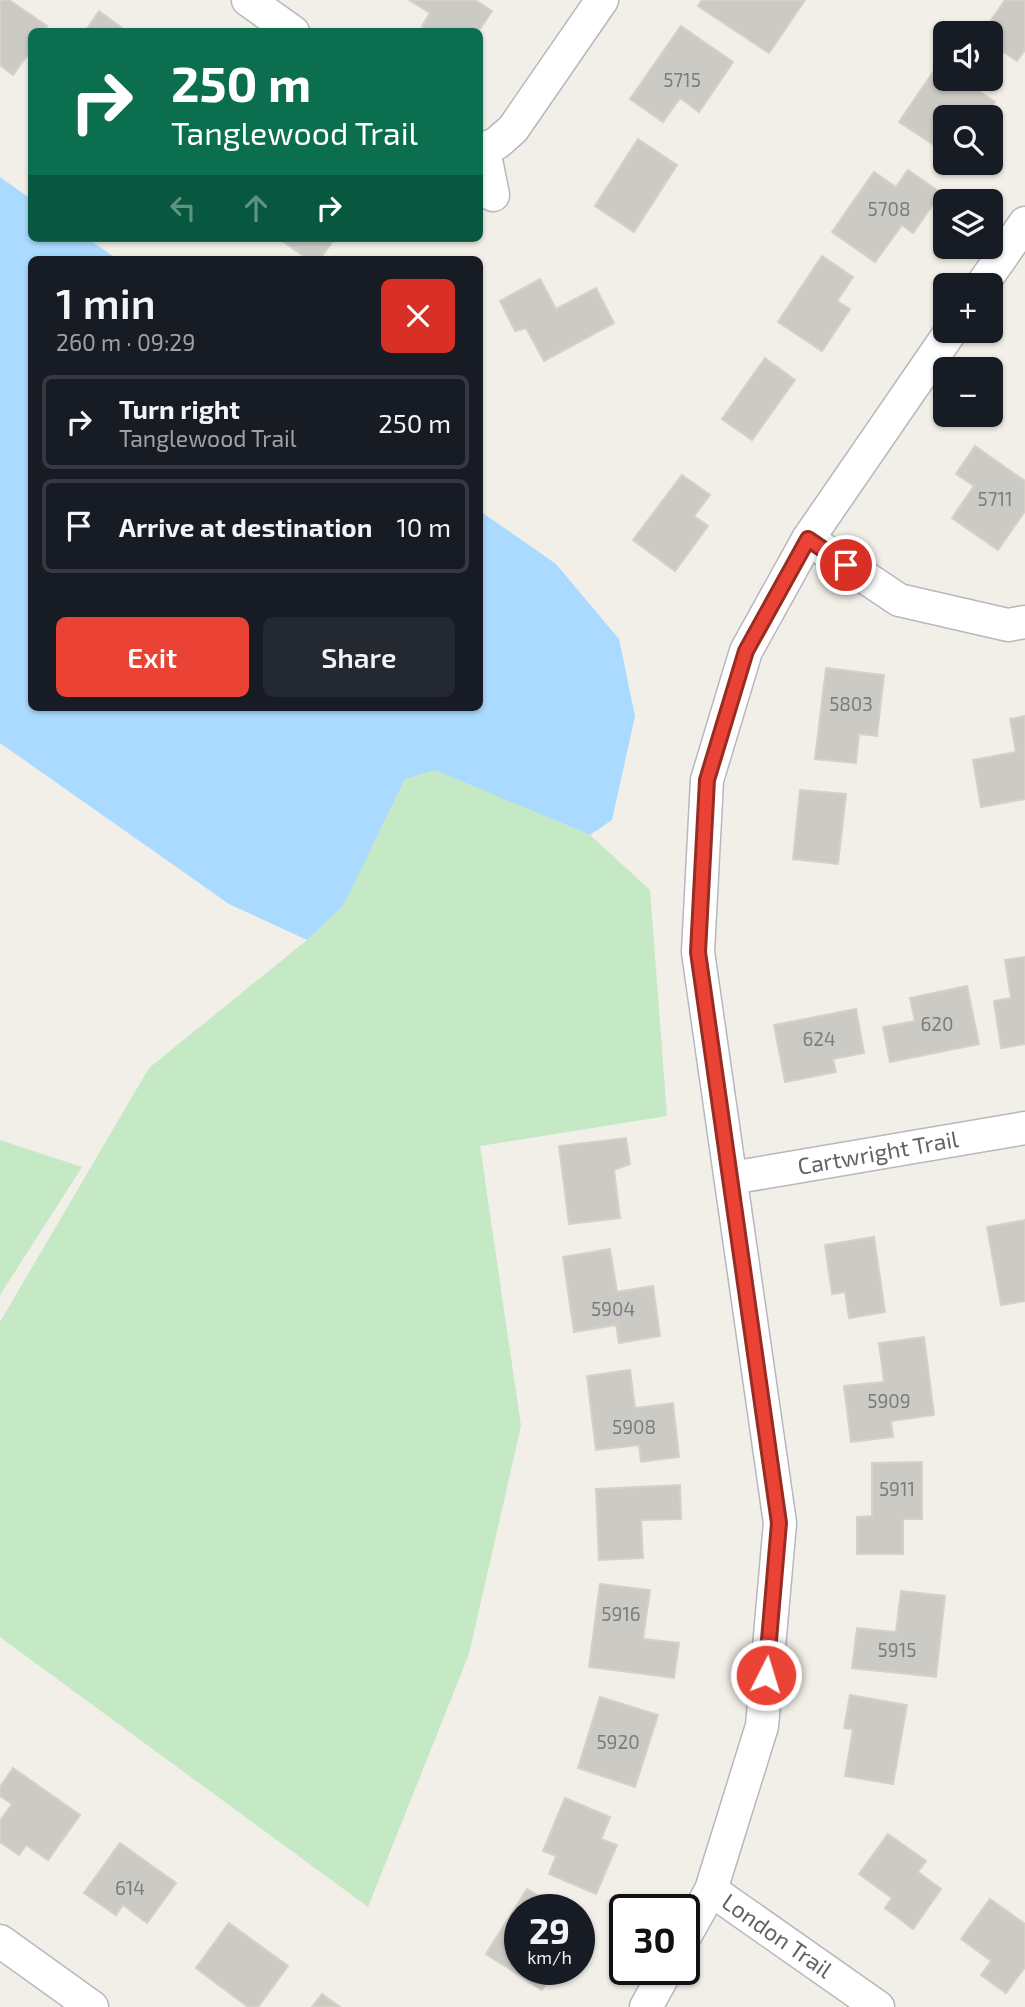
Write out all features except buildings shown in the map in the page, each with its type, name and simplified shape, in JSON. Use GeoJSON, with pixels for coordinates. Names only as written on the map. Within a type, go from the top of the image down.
{"type":"FeatureCollection","features":[{"type":"Feature","properties":{"kind":"street"},"geometry":{"type":"LineString","coordinates":[[248,0],[287,28]]}},
{"type":"Feature","properties":{"kind":"street"},"geometry":{"type":"LineString","coordinates":[[483,150],[513,129],[602,0]]}},
{"type":"Feature","properties":{"kind":"street"},"geometry":{"type":"LineString","coordinates":[[483,155],[493,195]]}},
{"type":"Feature","properties":{"kind":"street"},"geometry":{"type":"LineString","coordinates":[[990,273],[1025,223]]}},
{"type":"Feature","properties":{"kind":"street"},"geometry":{"type":"LineString","coordinates":[[700,1910],[711,1890],[762,1726],[779,1523],[698,952],[707,780],[746,651],[808,539],[943,343]]}},
{"type":"Feature","properties":{"kind":"street"},"geometry":{"type":"LineString","coordinates":[[808,539],[899,600],[1008,625],[1025,622]]}},
{"type":"Feature","properties":{"kind":"street","name":"Cartwright Trail"},"geometry":{"type":"LineString","coordinates":[[731,1178],[1025,1128]]}},
{"type":"Feature","properties":{"kind":"street","name":"London Trail"},"geometry":{"type":"LineString","coordinates":[[711,1890],[878,2007]]}},
{"type":"Feature","properties":{"kind":"street"},"geometry":{"type":"LineString","coordinates":[[0,1941],[92,2007]]}},
{"type":"Feature","properties":{"kind":"street"},"geometry":{"type":"LineString","coordinates":[[646,2007],[658,1985]]}},
{"type":"Feature","properties":{"kind":"green space"},"geometry":{"type":"Polygon","coordinates":[[[435,769],[590,835],[650,890],[667,1116],[480,1146],[521,1426],[469,1654],[368,1907],[0,1637],[0,1322],[149,1068],[307,940],[342,907],[405,779],[435,769]]]}},
{"type":"Feature","properties":{"kind":"green space"},"geometry":{"type":"Polygon","coordinates":[[[0,1140],[82,1167],[0,1295],[0,1140]]]}},
{"type":"Feature","properties":{"kind":"water"},"geometry":{"type":"Polygon","coordinates":[[[0,177],[28,197],[28,242],[93,242],[113,256],[28,256],[28,711],[483,711],[483,513],[556,564],[619,639],[635,716],[612,820],[590,835],[435,770],[405,779],[343,906],[307,940],[229,904],[0,743],[0,177]]]}},
{"type":"Feature","properties":{"kind":"route"},"geometry":{"type":"LineString","coordinates":[[766,1675],[779,1523],[698,952],[707,780],[746,651],[808,539],[846,565]]}}]}
